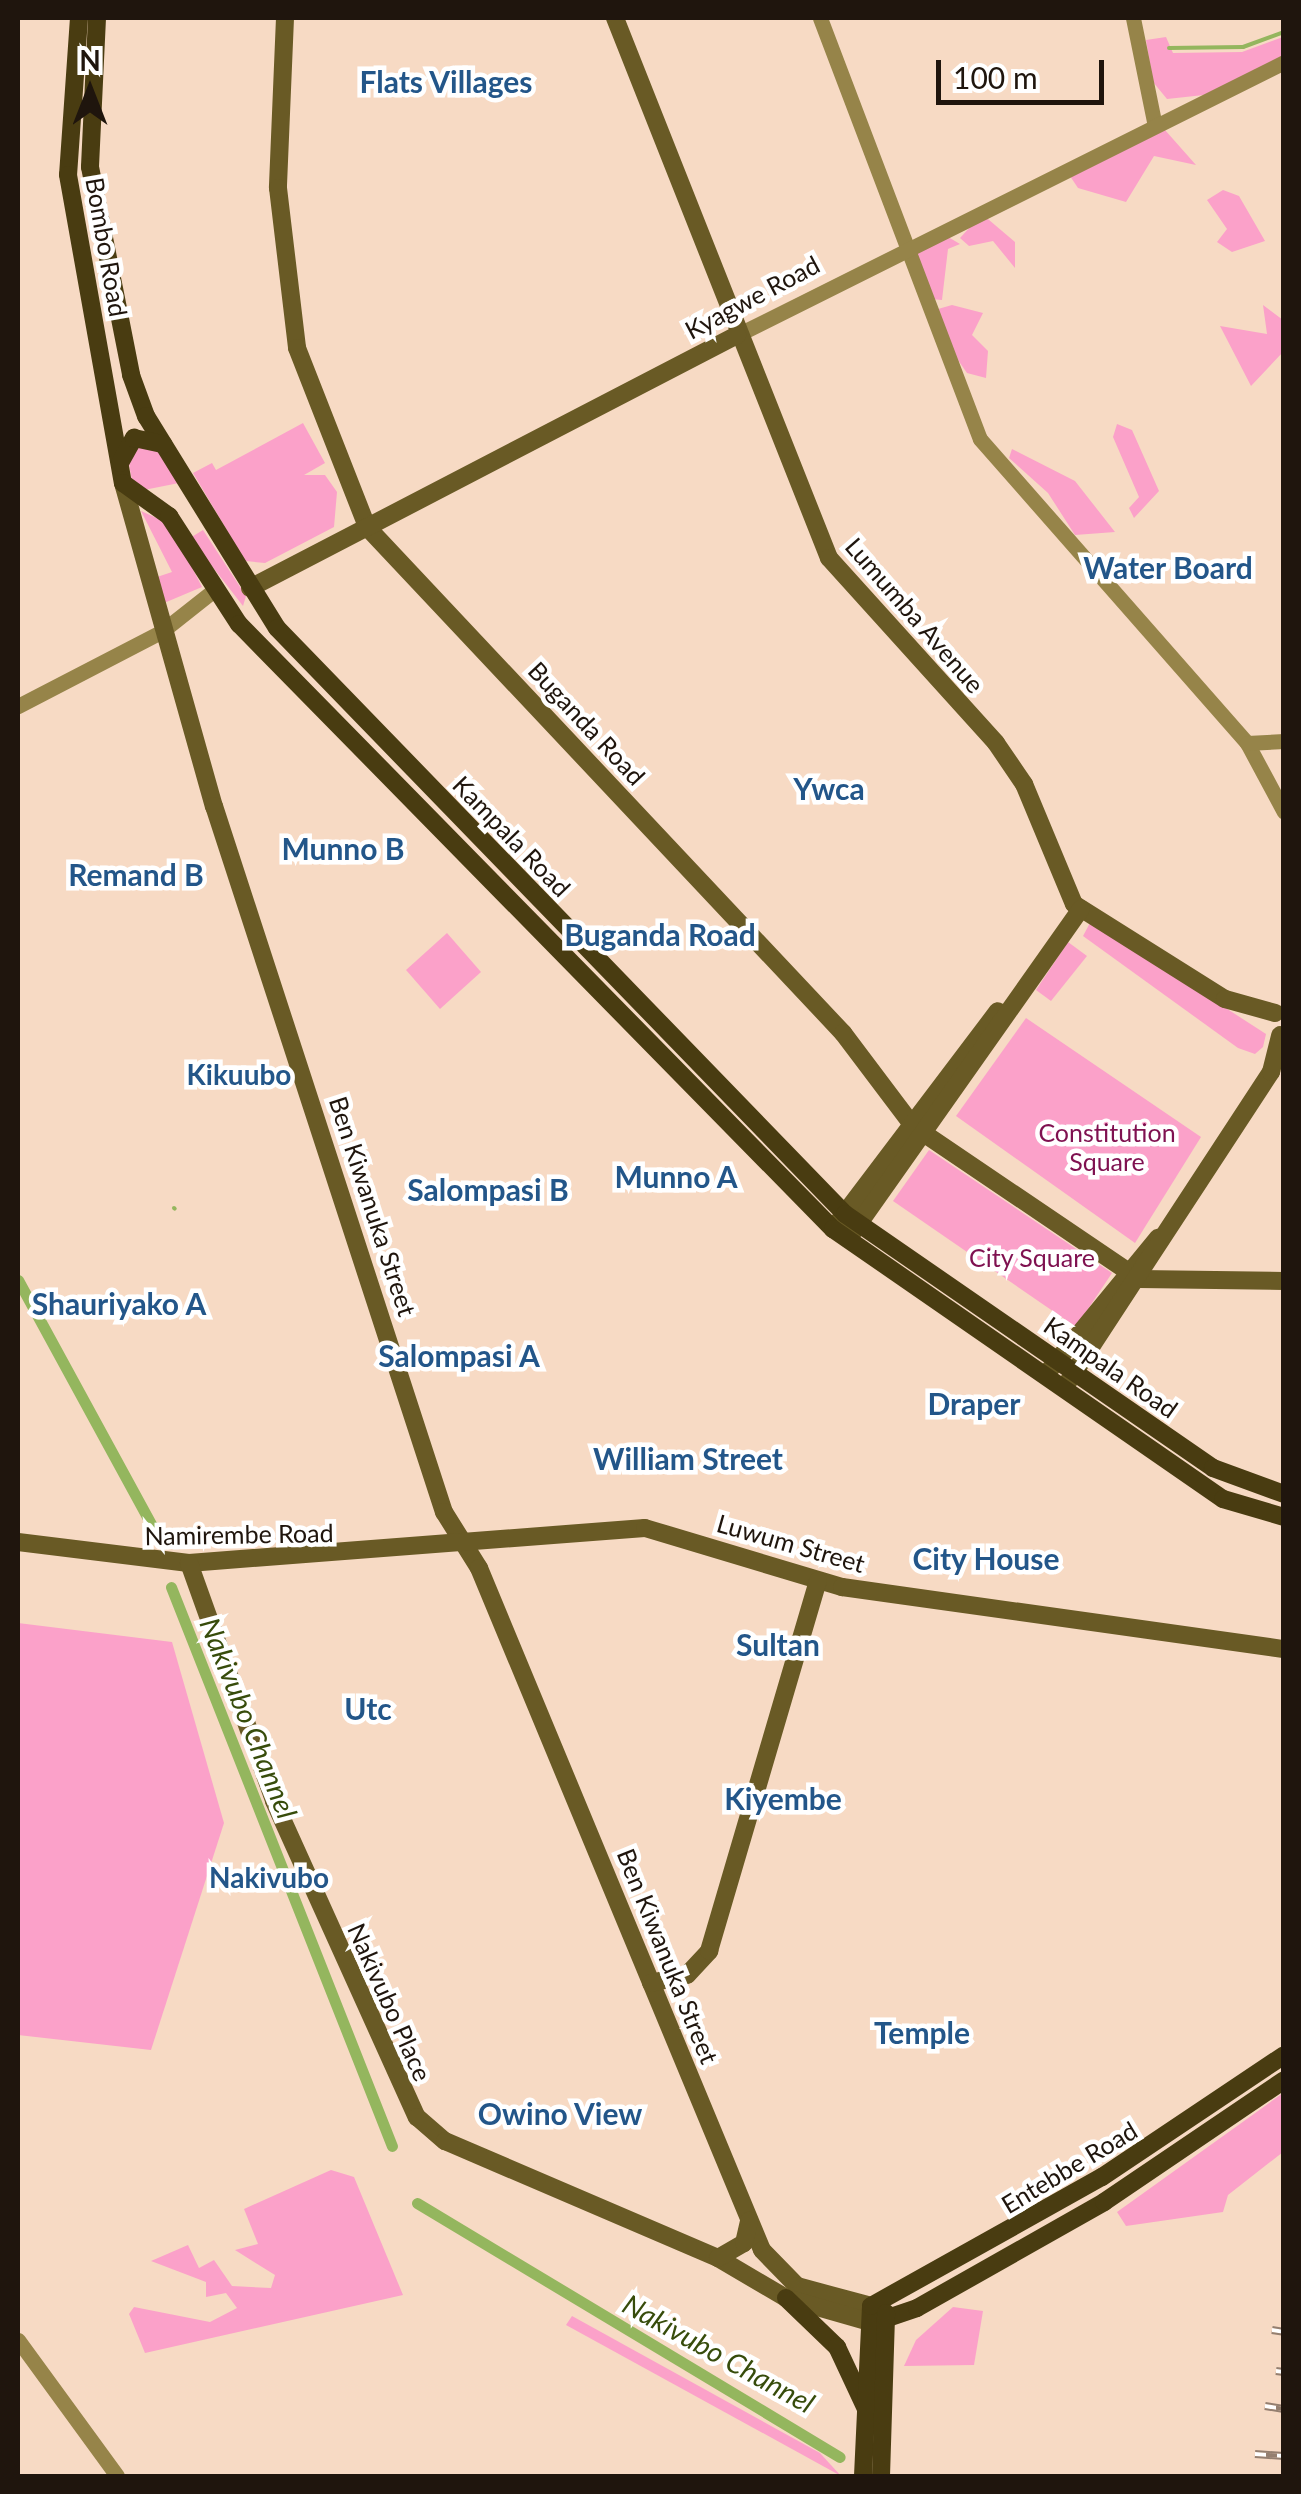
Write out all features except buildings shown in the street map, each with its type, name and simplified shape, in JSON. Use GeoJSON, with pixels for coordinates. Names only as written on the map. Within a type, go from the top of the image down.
{"type":"FeatureCollection","features":[{"type":"Feature","properties":{"kind":"main road","name":"Bombo Road"},"geometry":{"type":"LineString","coordinates":[[79,18],[71,190],[124,483]]}},
{"type":"Feature","properties":{"kind":"main road","name":"Kampala Road"},"geometry":{"type":"LineString","coordinates":[[97,18],[94,189],[132,375],[163,444],[254,594],[511,873],[846,1226]]}},
{"type":"Feature","properties":{"kind":"main road","name":"Buganda Road"},"geometry":{"type":"LineString","coordinates":[[284,18],[278,188],[297,348],[367,528],[843,1033],[920,1131],[1133,1275],[1166,1282],[1284,1281]]}},
{"type":"Feature","properties":{"kind":"main road","name":"Lumumba Avenue"},"geometry":{"type":"LineString","coordinates":[[616,18],[812,532],[996,744],[1024,784],[1078,907]]}},
{"type":"Feature","properties":{"kind":"main road"},"geometry":{"type":"LineString","coordinates":[[71,190],[81,182],[94,189]]}},
{"type":"Feature","properties":{"kind":"main road","name":"Kyagwe Road"},"geometry":{"type":"LineString","coordinates":[[254,594],[367,528],[736,334]]}},
{"type":"Feature","properties":{"kind":"main road"},"geometry":{"type":"LineString","coordinates":[[120,463],[134,438],[163,444]]}},
{"type":"Feature","properties":{"kind":"main road","name":"Kampala Road"},"geometry":{"type":"LineString","coordinates":[[124,483],[169,516],[233,616],[493,890],[846,1226],[1070,1378],[1212,1468],[1284,1494]]}},
{"type":"Feature","properties":{"kind":"main road","name":"Ben Kiwanuka Street"},"geometry":{"type":"LineString","coordinates":[[124,483],[161,632],[444,1512],[463,1545],[762,2250],[797,2286],[879,2313]]}},
{"type":"Feature","properties":{"kind":"main road"},"geometry":{"type":"LineString","coordinates":[[233,616],[249,617],[254,594]]}},
{"type":"Feature","properties":{"kind":"main road"},"geometry":{"type":"LineString","coordinates":[[493,890],[509,891],[511,873]]}},
{"type":"Feature","properties":{"kind":"main road"},"geometry":{"type":"LineString","coordinates":[[846,1226],[920,1131],[1078,907],[1225,999],[1276,1013]]}},
{"type":"Feature","properties":{"kind":"main road"},"geometry":{"type":"LineString","coordinates":[[1070,1378],[1133,1275],[1277,1070],[1282,1037],[1276,1013],[1284,995]]}},
{"type":"Feature","properties":{"kind":"main road"},"geometry":{"type":"LineString","coordinates":[[1053,1366],[1133,1275]]}},
{"type":"Feature","properties":{"kind":"main road","name":"Kampala Road"},"geometry":{"type":"LineString","coordinates":[[1070,1378],[1223,1499],[1284,1517]]}},
{"type":"Feature","properties":{"kind":"main road","name":"Luwum Street"},"geometry":{"type":"LineString","coordinates":[[463,1545],[646,1528],[818,1581],[1142,1636],[1284,1649]]}},
{"type":"Feature","properties":{"kind":"main road","name":"Namirembe Road"},"geometry":{"type":"LineString","coordinates":[[18,1542],[189,1563],[463,1545]]}},
{"type":"Feature","properties":{"kind":"main road","name":"Nakivubo Place"},"geometry":{"type":"LineString","coordinates":[[189,1563],[274,1801],[407,2100],[444,2141],[718,2258],[786,2298],[879,2313]]}},
{"type":"Feature","properties":{"kind":"main road"},"geometry":{"type":"LineString","coordinates":[[651,1983],[687,1974],[709,1951],[818,1581]]}},
{"type":"Feature","properties":{"kind":"main road","name":"Entebbe Road"},"geometry":{"type":"LineString","coordinates":[[879,2313],[1201,2116],[1284,2055]]}},
{"type":"Feature","properties":{"kind":"main road","name":"Entebbe Road"},"geometry":{"type":"LineString","coordinates":[[879,2313],[928,2302],[1104,2202],[1213,2135],[1284,2080]]}},
{"type":"Feature","properties":{"kind":"main road"},"geometry":{"type":"LineString","coordinates":[[1201,2116],[1213,2135]]}},
{"type":"Feature","properties":{"kind":"main road"},"geometry":{"type":"LineString","coordinates":[[1090,2184],[1104,2202]]}},
{"type":"Feature","properties":{"kind":"main road"},"geometry":{"type":"LineString","coordinates":[[718,2258],[744,2243],[749,2218]]}},
{"type":"Feature","properties":{"kind":"main road"},"geometry":{"type":"LineString","coordinates":[[786,2298],[837,2347],[868,2414]]}},
{"type":"Feature","properties":{"kind":"main road"},"geometry":{"type":"LineString","coordinates":[[889,2352],[928,2302]]}},
{"type":"Feature","properties":{"kind":"main road"},"geometry":{"type":"LineString","coordinates":[[879,2313],[889,2352],[880,2476]]}},
{"type":"Feature","properties":{"kind":"main road"},"geometry":{"type":"LineString","coordinates":[[864,2476],[879,2313]]}},
{"type":"Feature","properties":{"kind":"street"},"geometry":{"type":"LineString","coordinates":[[820,18],[902,244],[980,439],[1247,743],[1283,800]]}},
{"type":"Feature","properties":{"kind":"street"},"geometry":{"type":"LineString","coordinates":[[1134,18],[1154,121]]}},
{"type":"Feature","properties":{"kind":"street","name":"Kyagwe Road"},"geometry":{"type":"LineString","coordinates":[[736,334],[902,244],[1284,62]]}},
{"type":"Feature","properties":{"kind":"street"},"geometry":{"type":"LineString","coordinates":[[20,707],[161,632],[214,590]]}},
{"type":"Feature","properties":{"kind":"street"},"geometry":{"type":"LineString","coordinates":[[1247,743],[1284,741]]}},
{"type":"Feature","properties":{"kind":"street"},"geometry":{"type":"LineString","coordinates":[[18,2340],[118,2476]]}},
{"type":"Feature","properties":{"kind":"green space"},"geometry":{"type":"Polygon","coordinates":[[[1166,37],[1173,53],[1242,52],[1283,37],[1283,59],[1213,94],[1167,99],[1153,82],[1146,40],[1166,37]]]}},
{"type":"Feature","properties":{"kind":"green space"},"geometry":{"type":"Polygon","coordinates":[[[1165,130],[1196,165],[1154,156],[1126,202],[1078,188],[1070,176],[1165,130]]]}},
{"type":"Feature","properties":{"kind":"green space"},"geometry":{"type":"Polygon","coordinates":[[[1223,190],[1239,196],[1265,241],[1232,252],[1217,242],[1227,229],[1207,200],[1223,190]]]}},
{"type":"Feature","properties":{"kind":"green space"},"geometry":{"type":"Polygon","coordinates":[[[982,214],[1015,242],[1015,268],[993,241],[969,246],[960,238],[982,214]]]}},
{"type":"Feature","properties":{"kind":"green space"},"geometry":{"type":"Polygon","coordinates":[[[943,234],[960,244],[948,249],[942,300],[931,299],[914,255],[943,234]]]}},
{"type":"Feature","properties":{"kind":"green space"},"geometry":{"type":"Polygon","coordinates":[[[952,305],[983,313],[972,335],[988,351],[986,378],[967,373],[951,350],[938,309],[952,305]]]}},
{"type":"Feature","properties":{"kind":"green space"},"geometry":{"type":"Polygon","coordinates":[[[1263,305],[1283,320],[1283,352],[1251,386],[1220,326],[1267,334],[1263,305]]]}},
{"type":"Feature","properties":{"kind":"green space"},"geometry":{"type":"Polygon","coordinates":[[[303,423],[325,463],[304,475],[325,475],[337,492],[334,527],[265,563],[245,561],[193,473],[212,463],[216,470],[303,423]]]}},
{"type":"Feature","properties":{"kind":"green space"},"geometry":{"type":"Polygon","coordinates":[[[1117,424],[1132,430],[1159,491],[1134,518],[1129,508],[1139,497],[1113,437],[1117,424]]]}},
{"type":"Feature","properties":{"kind":"green space"},"geometry":{"type":"Polygon","coordinates":[[[140,443],[156,447],[179,483],[134,492],[128,458],[140,443]]]}},
{"type":"Feature","properties":{"kind":"green space"},"geometry":{"type":"Polygon","coordinates":[[[1012,449],[1075,481],[1115,532],[1075,535],[1048,493],[1009,458],[1012,449]]]}},
{"type":"Feature","properties":{"kind":"green space"},"geometry":{"type":"Polygon","coordinates":[[[141,511],[170,524],[202,587],[164,603],[157,577],[172,572],[141,511]]]}},
{"type":"Feature","properties":{"kind":"green space"},"geometry":{"type":"Polygon","coordinates":[[[203,530],[246,596],[243,606],[190,538],[203,530]]]}},
{"type":"Feature","properties":{"kind":"green space"},"geometry":{"type":"Polygon","coordinates":[[[1091,921],[1266,1034],[1263,1047],[1255,1054],[1238,1048],[1083,936],[1091,921]]]}},
{"type":"Feature","properties":{"kind":"green space"},"geometry":{"type":"Polygon","coordinates":[[[447,933],[481,972],[440,1009],[406,970],[447,933]]]}},
{"type":"Feature","properties":{"kind":"green space"},"geometry":{"type":"Polygon","coordinates":[[[1068,942],[1087,956],[1051,1001],[1036,990],[1068,942]]]}},
{"type":"Feature","properties":{"kind":"green space","name":"Constitution Square"},"geometry":{"type":"Polygon","coordinates":[[[1026,1018],[1201,1137],[1135,1243],[956,1116],[1026,1018]]]}},
{"type":"Feature","properties":{"kind":"green space","name":"City Square"},"geometry":{"type":"Polygon","coordinates":[[[929,1150],[1112,1273],[1076,1327],[893,1201],[929,1150]]]}},
{"type":"Feature","properties":{"kind":"green space"},"geometry":{"type":"Polygon","coordinates":[[[18,1623],[172,1642],[224,1823],[151,2050],[18,2035],[18,1623]]]}},
{"type":"Feature","properties":{"kind":"green space"},"geometry":{"type":"Polygon","coordinates":[[[1283,2093],[1283,2152],[1228,2195],[1223,2212],[1126,2226],[1117,2212],[1283,2093]]]}},
{"type":"Feature","properties":{"kind":"green space"},"geometry":{"type":"Polygon","coordinates":[[[331,2170],[354,2177],[403,2295],[145,2353],[129,2314],[134,2307],[210,2322],[237,2308],[226,2293],[206,2297],[206,2282],[151,2261],[188,2245],[199,2268],[214,2260],[232,2286],[271,2288],[275,2275],[235,2250],[258,2244],[244,2209],[331,2170]]]}},
{"type":"Feature","properties":{"kind":"green space"},"geometry":{"type":"Polygon","coordinates":[[[953,2307],[983,2311],[974,2365],[904,2366],[916,2340],[953,2307]]]}},
{"type":"Feature","properties":{"kind":"green space"},"geometry":{"type":"Polygon","coordinates":[[[572,2316],[820,2453],[841,2476],[566,2325],[572,2316]]]}},
{"type":"Feature","properties":{"kind":"waterway"},"geometry":{"type":"LineString","coordinates":[[1169,48],[1243,47],[1284,32]]}},
{"type":"Feature","properties":{"kind":"waterway","name":"Nakivubo Channel"},"geometry":{"type":"LineString","coordinates":[[18,1280],[155,1531]]}},
{"type":"Feature","properties":{"kind":"waterway","name":"Nakivubo Channel"},"geometry":{"type":"LineString","coordinates":[[171,1587],[392,2146]]}},
{"type":"Feature","properties":{"kind":"waterway","name":"Nakivubo Channel"},"geometry":{"type":"LineString","coordinates":[[417,2203],[840,2457]]}},
{"type":"Feature","properties":{"kind":"railway"},"geometry":{"type":"LineString","coordinates":[[1272,2330],[1284,2332]]}},
{"type":"Feature","properties":{"kind":"railway"},"geometry":{"type":"LineString","coordinates":[[1276,2371],[1284,2372]]}},
{"type":"Feature","properties":{"kind":"railway"},"geometry":{"type":"LineString","coordinates":[[1265,2406],[1284,2409]]}},
{"type":"Feature","properties":{"kind":"railway"},"geometry":{"type":"LineString","coordinates":[[1255,2454],[1284,2456]]}},
{"type":"Feature","properties":{"kind":"district","name":"Flats Villages"},"geometry":{"type":"Point","coordinates":[446,81]}},
{"type":"Feature","properties":{"kind":"district","name":"Water Board"},"geometry":{"type":"Point","coordinates":[1168,567]}},
{"type":"Feature","properties":{"kind":"district","name":"Ywca"},"geometry":{"type":"Point","coordinates":[829,788]}},
{"type":"Feature","properties":{"kind":"district","name":"Munno B"},"geometry":{"type":"Point","coordinates":[343,848]}},
{"type":"Feature","properties":{"kind":"district","name":"Remand B"},"geometry":{"type":"Point","coordinates":[136,874]}},
{"type":"Feature","properties":{"kind":"district","name":"Buganda Road"},"geometry":{"type":"Point","coordinates":[660,934]}},
{"type":"Feature","properties":{"kind":"district","name":"Kikuubo"},"geometry":{"type":"Point","coordinates":[239,1074]}},
{"type":"Feature","properties":{"kind":"district","name":"Munno A"},"geometry":{"type":"Point","coordinates":[676,1176]}},
{"type":"Feature","properties":{"kind":"district","name":"Salompasi B"},"geometry":{"type":"Point","coordinates":[488,1189]}},
{"type":"Feature","properties":{"kind":"district","name":"Shauriyako A"},"geometry":{"type":"Point","coordinates":[119,1303]}},
{"type":"Feature","properties":{"kind":"district","name":"Salompasi A"},"geometry":{"type":"Point","coordinates":[459,1355]}},
{"type":"Feature","properties":{"kind":"district","name":"Draper"},"geometry":{"type":"Point","coordinates":[974,1403]}},
{"type":"Feature","properties":{"kind":"district","name":"William Street"},"geometry":{"type":"Point","coordinates":[688,1458]}},
{"type":"Feature","properties":{"kind":"district","name":"City House"},"geometry":{"type":"Point","coordinates":[986,1558]}},
{"type":"Feature","properties":{"kind":"district","name":"Sultan"},"geometry":{"type":"Point","coordinates":[778,1644]}},
{"type":"Feature","properties":{"kind":"district","name":"Utc"},"geometry":{"type":"Point","coordinates":[368,1708]}},
{"type":"Feature","properties":{"kind":"district","name":"Kiyembe"},"geometry":{"type":"Point","coordinates":[783,1798]}},
{"type":"Feature","properties":{"kind":"district","name":"Nakivubo"},"geometry":{"type":"Point","coordinates":[269,1877]}},
{"type":"Feature","properties":{"kind":"district","name":"Temple"},"geometry":{"type":"Point","coordinates":[922,2032]}},
{"type":"Feature","properties":{"kind":"district","name":"Owino View"},"geometry":{"type":"Point","coordinates":[560,2113]}}]}
